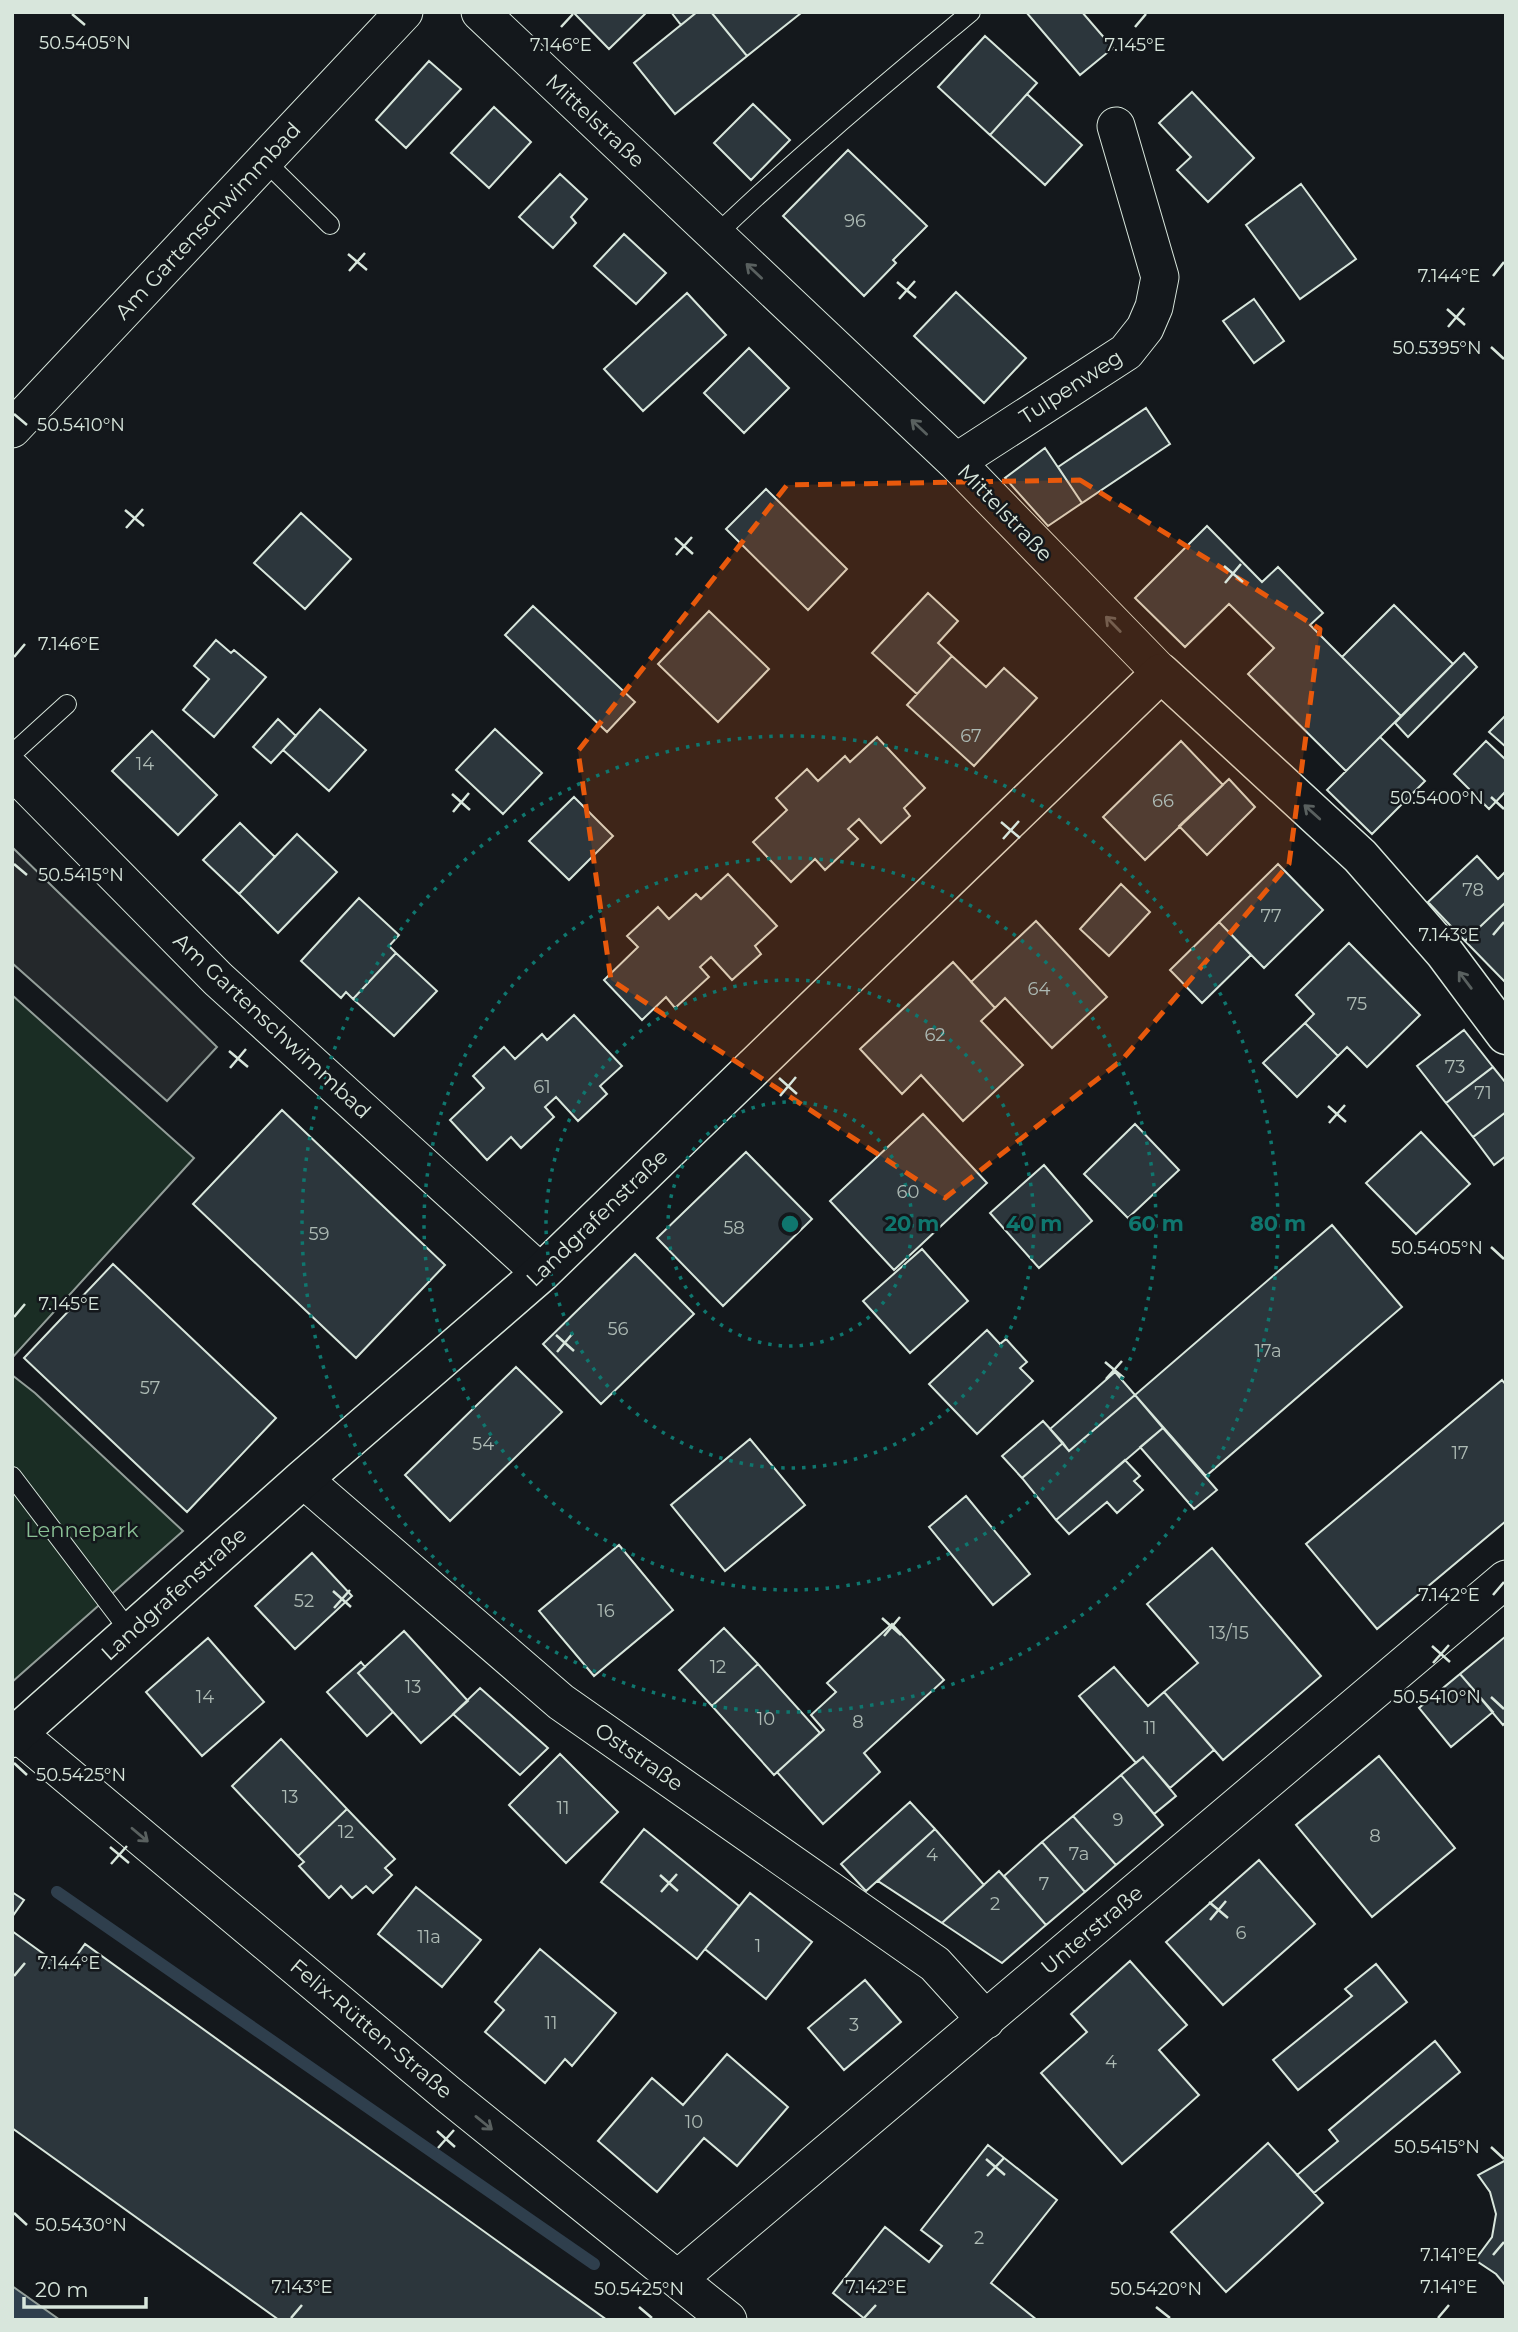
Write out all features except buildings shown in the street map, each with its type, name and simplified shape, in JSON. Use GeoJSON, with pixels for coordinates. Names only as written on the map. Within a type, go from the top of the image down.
{"type":"FeatureCollection","features":[{"type":"Feature","properties":{"kind":"street","name":"Am Gartenschwimmbad"},"geometry":{"type":"LineString","coordinates":[[12,429],[404,12]]}},
{"type":"Feature","properties":{"kind":"street","name":"Mittelstraße"},"geometry":{"type":"LineString","coordinates":[[480,12],[956,462],[1161,673],[1360,856],[1444,952],[1506,1035]]}},
{"type":"Feature","properties":{"kind":"street","name":"Tulpenweg"},"geometry":{"type":"LineString","coordinates":[[956,462],[1126,352],[1144,328],[1154,307],[1160,277],[1116,126]]}},
{"type":"Feature","properties":{"kind":"street","name":"Landgrafenstraße"},"geometry":{"type":"LineString","coordinates":[[15,1736],[303,1479],[541,1273],[1161,673]]}},
{"type":"Feature","properties":{"kind":"street","name":"Am Gartenschwimmbad"},"geometry":{"type":"LineString","coordinates":[[12,770],[218,979],[541,1273]]}},
{"type":"Feature","properties":{"kind":"street","name":"Oststraße"},"geometry":{"type":"LineString","coordinates":[[303,1479],[561,1702],[935,1964],[986,2020]]}},
{"type":"Feature","properties":{"kind":"street","name":"Unterstraße"},"geometry":{"type":"LineString","coordinates":[[678,2279],[1498,1591]]}},
{"type":"Feature","properties":{"kind":"street","name":"Felix-Rütten-Straße"},"geometry":{"type":"LineString","coordinates":[[15,1736],[88,1791],[449,2095],[728,2320]]}},
{"type":"Feature","properties":{"kind":"lane"},"geometry":{"type":"LineString","coordinates":[[716,236],[764,189],[971,12]]}},
{"type":"Feature","properties":{"kind":"lane"},"geometry":{"type":"LineString","coordinates":[[265,161],[330,225]]}},
{"type":"Feature","properties":{"kind":"lane"},"geometry":{"type":"LineString","coordinates":[[12,754],[67,704]]}},
{"type":"Feature","properties":{"kind":"lane"},"geometry":{"type":"LineString","coordinates":[[12,1476],[131,1633]]}},
{"type":"Feature","properties":{"kind":"highlighted area"},"geometry":{"type":"Polygon","coordinates":[[[1080,480],[1320,629],[1289,864],[1122,1060],[945,1198],[611,980],[578,751],[787,485],[1080,480]]]}},
{"type":"Feature","properties":{"kind":"green space"},"geometry":{"type":"Polygon","coordinates":[[[12,995],[194,1158],[12,1358],[12,995]]]}},
{"type":"Feature","properties":{"kind":"green space","name":"Lennepark"},"geometry":{"type":"Polygon","coordinates":[[[12,1375],[35,1393],[183,1531],[12,1682],[12,1375]]]}},
{"type":"Feature","properties":{"kind":"shaded area"},"geometry":{"type":"Polygon","coordinates":[[[12,847],[217,1047],[167,1101],[12,963],[12,847]]]}},
{"type":"Feature","properties":{"kind":"water"},"geometry":{"type":"Polygon","coordinates":[[[12,2286],[60,2320],[12,2320],[12,2286]]]}},
{"type":"Feature","properties":{"kind":"waterway"},"geometry":{"type":"LineString","coordinates":[[57,1892],[594,2264]]}}]}
